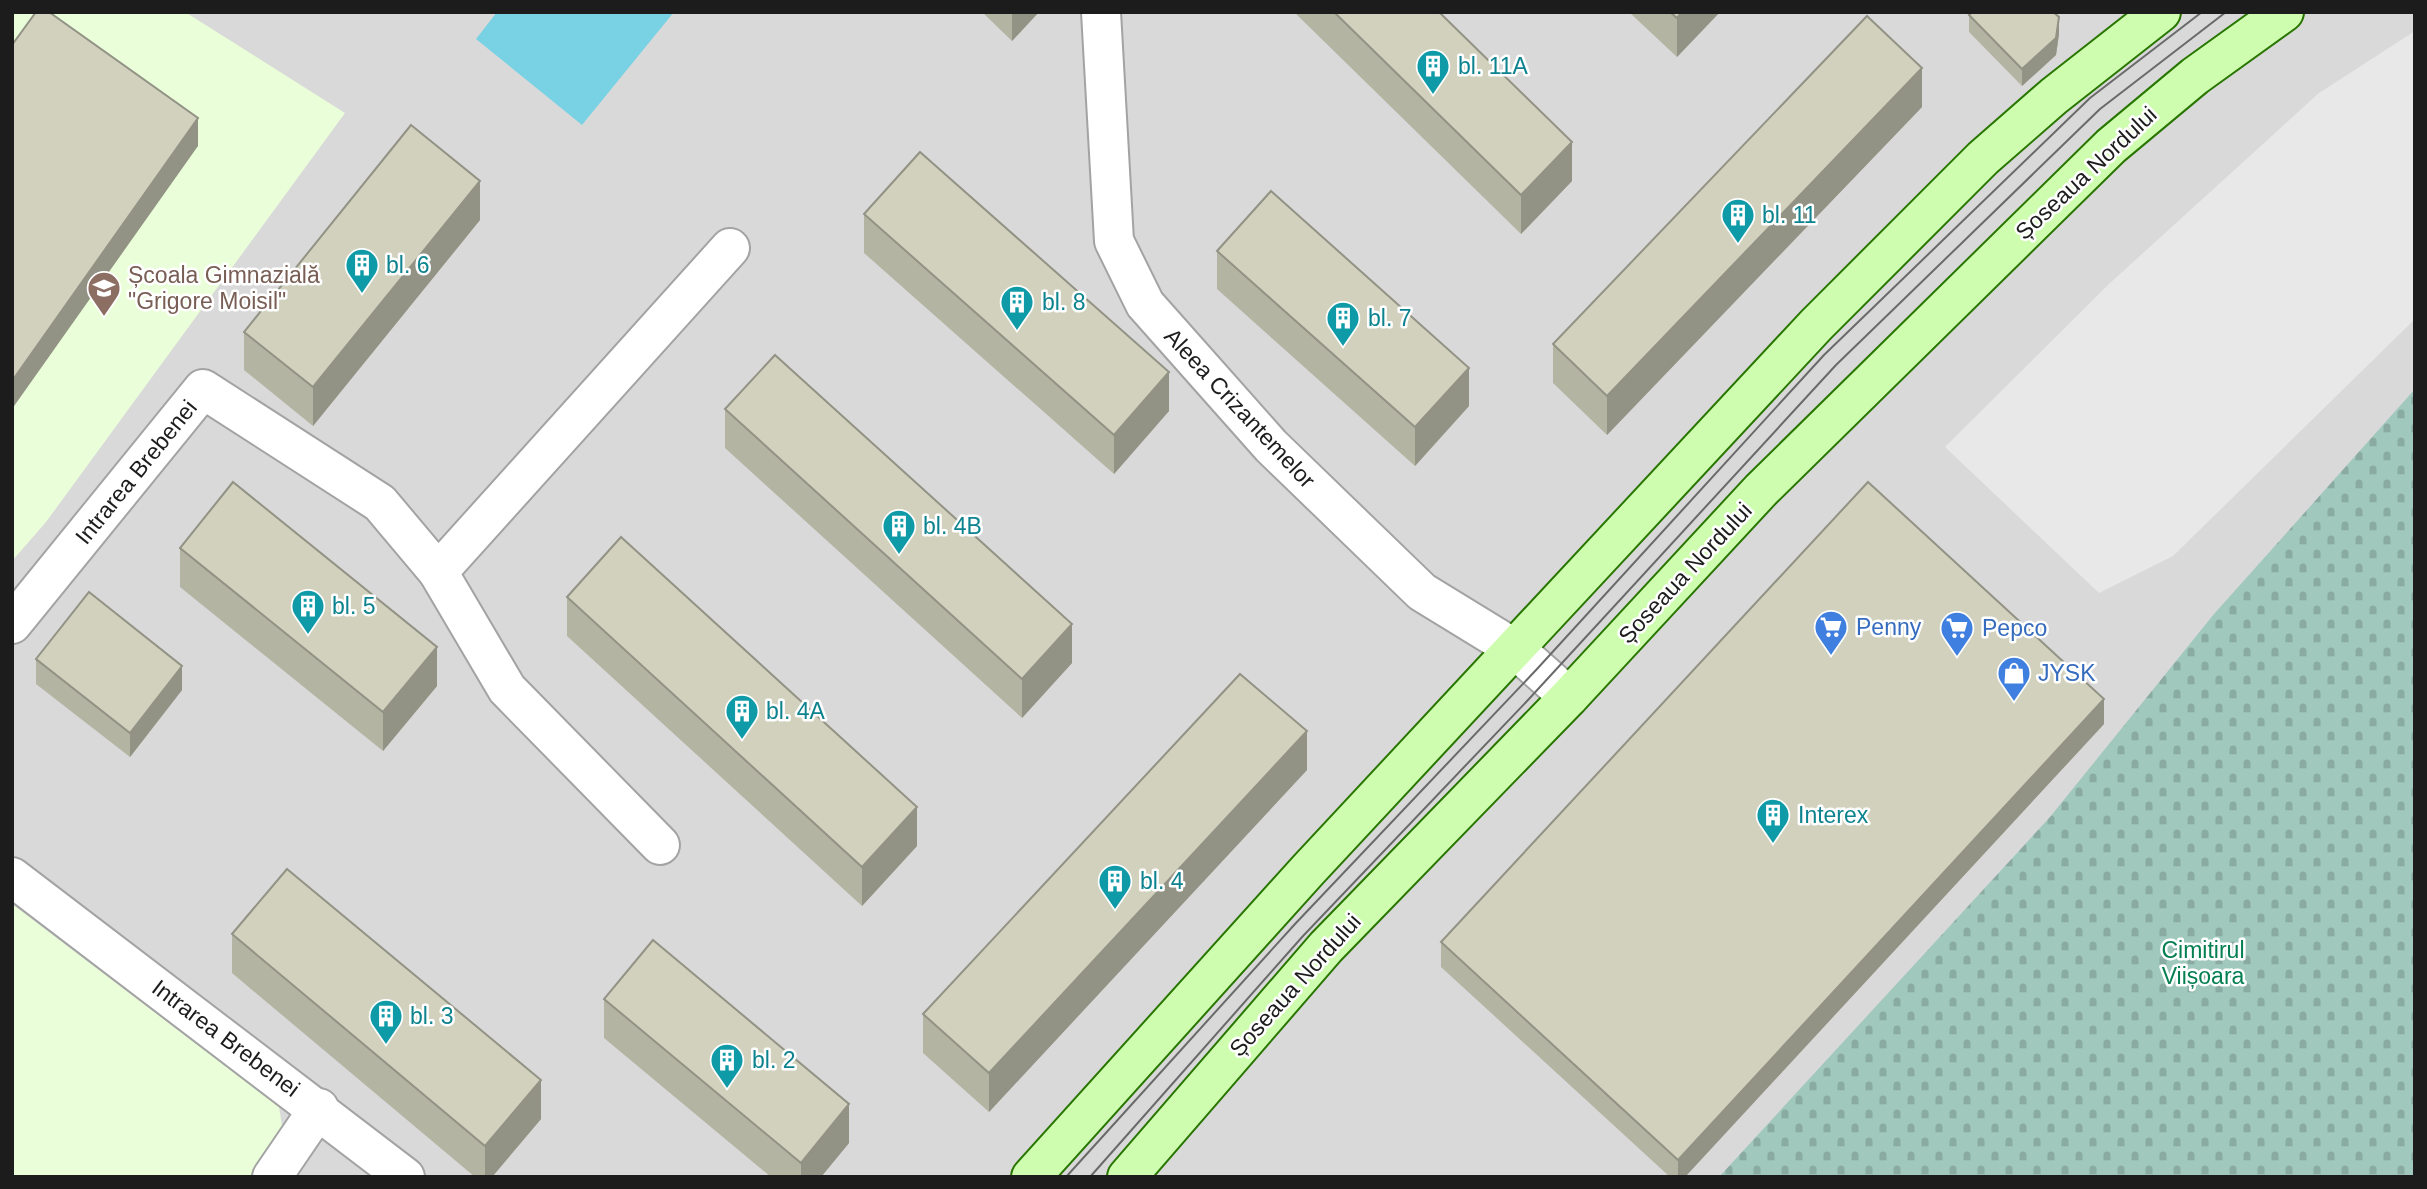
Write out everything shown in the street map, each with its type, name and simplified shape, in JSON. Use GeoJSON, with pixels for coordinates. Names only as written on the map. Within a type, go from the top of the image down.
{"type":"FeatureCollection","features":[{"type":"Feature","properties":{"kind":"main road","name":"Șoseaua Nordului"},"geometry":{"type":"LineString","coordinates":[[1127,1177],[1326,947],[1569,697],[1761,490],[2102,155],[2195,76],[2284,12]]}},
{"type":"Feature","properties":{"kind":"main road"},"geometry":{"type":"LineString","coordinates":[[1031,1177],[1120,1075],[1816,325],[1983,158],[2150,15]]}},
{"type":"Feature","properties":{"kind":"street","name":"Aleea Crizantemelor"},"geometry":{"type":"LineString","coordinates":[[1101,12],[1114,241],[1145,304],[1271,446],[1422,592],[1515,649],[1569,697]]}},
{"type":"Feature","properties":{"kind":"street"},"geometry":{"type":"LineString","coordinates":[[660,845],[508,690],[438,572],[730,248]]}},
{"type":"Feature","properties":{"kind":"street","name":"Intrarea Brebenei"},"geometry":{"type":"LineString","coordinates":[[12,624],[203,389],[380,503],[438,572]]}},
{"type":"Feature","properties":{"kind":"street","name":"Intrarea Brebenei"},"geometry":{"type":"LineString","coordinates":[[12,877],[319,1108],[405,1177]]}},
{"type":"Feature","properties":{"kind":"street"},"geometry":{"type":"LineString","coordinates":[[272,1177],[319,1108]]}},
{"type":"Feature","properties":{"kind":"shaded area"},"geometry":{"type":"Polygon","coordinates":[[[12,12],[2415,12],[2415,1177],[12,1177],[12,12]]]}},
{"type":"Feature","properties":{"kind":"shaded area","name":"Școala Gimnazială \"Grigore Moisil\""},"geometry":{"type":"Polygon","coordinates":[[[12,12],[185,12],[345,113],[46,522],[12,561],[12,12]]]}},
{"type":"Feature","properties":{"kind":"shaded area"},"geometry":{"type":"Polygon","coordinates":[[[497,12],[674,12],[582,125],[476,39],[497,12]]]}},
{"type":"Feature","properties":{"kind":"shaded area"},"geometry":{"type":"Polygon","coordinates":[[[2415,31],[2415,319],[2173,556],[2099,593],[1945,447],[2109,284],[2319,93],[2415,31]]]}},
{"type":"Feature","properties":{"kind":"shaded area"},"geometry":{"type":"Polygon","coordinates":[[[12,904],[279,1107],[283,1132],[252,1177],[12,1177],[12,904]]]}},
{"type":"Feature","properties":{"kind":"green space","name":"Cimitirul Viișoara"},"geometry":{"type":"Polygon","coordinates":[[[2415,389],[2415,1177],[1719,1177],[2050,817],[2214,614],[2415,389]]]}},
{"type":"Feature","properties":{"kind":"building"},"geometry":{"type":"Polygon","coordinates":[[[36,12],[49,12],[198,118],[12,381],[12,45],[36,12]]]}},
{"type":"Feature","properties":{"kind":"building"},"geometry":{"type":"Polygon","coordinates":[[[1334,12],[1439,12],[1572,142],[1521,195],[1334,12]]]}},
{"type":"Feature","properties":{"kind":"building"},"geometry":{"type":"Polygon","coordinates":[[[1670,12],[1682,12],[1677,18],[1670,12]]]}},
{"type":"Feature","properties":{"kind":"building"},"geometry":{"type":"Polygon","coordinates":[[[1972,12],[2053,12],[2059,17],[2056,38],[2022,69],[1969,15],[1972,12]]]}},
{"type":"Feature","properties":{"kind":"building","name":"bl. 11"},"geometry":{"type":"Polygon","coordinates":[[[1867,16],[1922,68],[1607,396],[1553,344],[1867,16]]]}},
{"type":"Feature","properties":{"kind":"building","name":"bl. 6"},"geometry":{"type":"Polygon","coordinates":[[[411,125],[480,181],[313,387],[244,332],[411,125]]]}},
{"type":"Feature","properties":{"kind":"building"},"geometry":{"type":"Polygon","coordinates":[[[920,152],[1169,372],[1114,435],[864,214],[920,152]]]}},
{"type":"Feature","properties":{"kind":"building"},"geometry":{"type":"Polygon","coordinates":[[[1271,191],[1469,368],[1415,427],[1217,251],[1271,191]]]}},
{"type":"Feature","properties":{"kind":"building"},"geometry":{"type":"Polygon","coordinates":[[[775,355],[1072,624],[1022,679],[725,409],[775,355]]]}},
{"type":"Feature","properties":{"kind":"building"},"geometry":{"type":"Polygon","coordinates":[[[233,482],[437,647],[383,712],[180,548],[233,482]]]}},
{"type":"Feature","properties":{"kind":"building","name":"Interex"},"geometry":{"type":"Polygon","coordinates":[[[1868,482],[2104,699],[1678,1160],[1441,942],[1868,482]]]}},
{"type":"Feature","properties":{"kind":"building","name":"bl. 4A"},"geometry":{"type":"Polygon","coordinates":[[[621,537],[917,807],[862,867],[567,597],[621,537]]]}},
{"type":"Feature","properties":{"kind":"building"},"geometry":{"type":"Polygon","coordinates":[[[89,592],[182,666],[130,733],[36,659],[89,592]]]}},
{"type":"Feature","properties":{"kind":"building","name":"bl. 4"},"geometry":{"type":"Polygon","coordinates":[[[1240,674],[1307,731],[989,1073],[923,1014],[1240,674]]]}},
{"type":"Feature","properties":{"kind":"building","name":"bl. 3"},"geometry":{"type":"Polygon","coordinates":[[[287,869],[541,1080],[485,1146],[232,934],[287,869]]]}},
{"type":"Feature","properties":{"kind":"building"},"geometry":{"type":"Polygon","coordinates":[[[653,940],[849,1104],[801,1163],[604,999],[653,940]]]}},
{"type":"Feature","properties":{"kind":"tram line"},"geometry":{"type":"LineString","coordinates":[[1066,1177],[1295,924],[1537,669],[1824,355],[2090,98],[2202,12]]}},
{"type":"Feature","properties":{"kind":"tram line"},"geometry":{"type":"LineString","coordinates":[[1090,1177],[1303,936],[1528,700],[1836,365],[2100,109],[2226,12]]}},
{"type":"Feature","properties":{"kind":"place","name":"bl. 11A"},"geometry":{"type":"Point","coordinates":[1433,96]}},
{"type":"Feature","properties":{"kind":"place","name":"bl. 11"},"geometry":{"type":"Point","coordinates":[1738,245]}},
{"type":"Feature","properties":{"kind":"place","name":"bl. 6"},"geometry":{"type":"Point","coordinates":[362,295]}},
{"type":"Feature","properties":{"kind":"place","name":"Școala Gimnazială \"Grigore Moisil\""},"geometry":{"type":"Point","coordinates":[104,318]}},
{"type":"Feature","properties":{"kind":"place","name":"bl. 8"},"geometry":{"type":"Point","coordinates":[1017,332]}},
{"type":"Feature","properties":{"kind":"place","name":"bl. 7"},"geometry":{"type":"Point","coordinates":[1343,348]}},
{"type":"Feature","properties":{"kind":"place","name":"bl. 4B"},"geometry":{"type":"Point","coordinates":[899,556]}},
{"type":"Feature","properties":{"kind":"place","name":"bl. 5"},"geometry":{"type":"Point","coordinates":[308,636]}},
{"type":"Feature","properties":{"kind":"place","name":"Penny"},"geometry":{"type":"Point","coordinates":[1831,657]}},
{"type":"Feature","properties":{"kind":"place","name":"Pepco"},"geometry":{"type":"Point","coordinates":[1957,658]}},
{"type":"Feature","properties":{"kind":"place","name":"JYSK"},"geometry":{"type":"Point","coordinates":[2014,703]}},
{"type":"Feature","properties":{"kind":"place","name":"bl. 4A"},"geometry":{"type":"Point","coordinates":[742,741]}},
{"type":"Feature","properties":{"kind":"place","name":"Interex"},"geometry":{"type":"Point","coordinates":[1773,845]}},
{"type":"Feature","properties":{"kind":"place","name":"bl. 4"},"geometry":{"type":"Point","coordinates":[1115,911]}},
{"type":"Feature","properties":{"kind":"place","name":"bl. 3"},"geometry":{"type":"Point","coordinates":[386,1046]}},
{"type":"Feature","properties":{"kind":"place","name":"bl. 2"},"geometry":{"type":"Point","coordinates":[727,1090]}}]}
